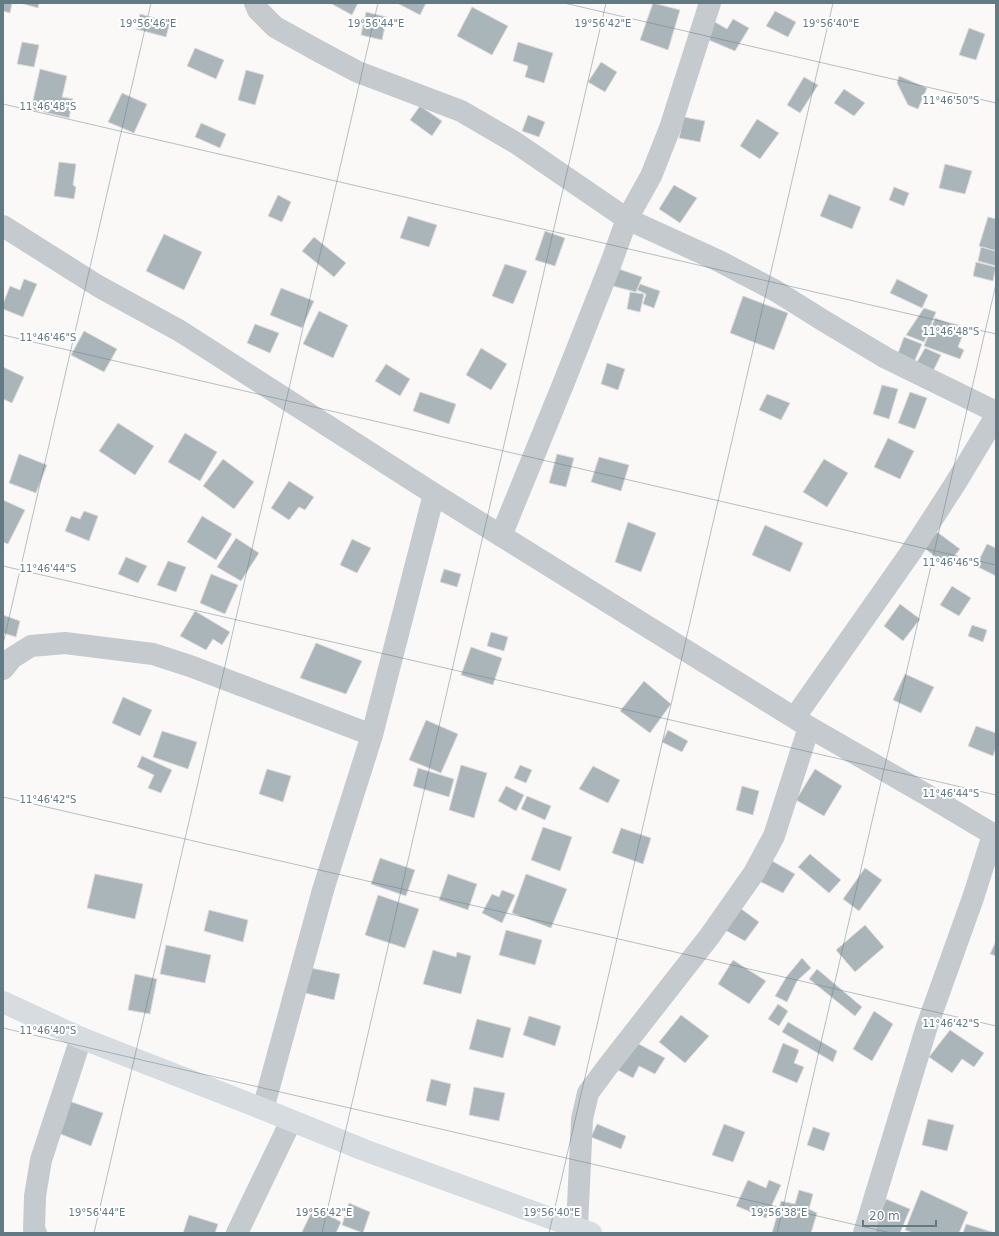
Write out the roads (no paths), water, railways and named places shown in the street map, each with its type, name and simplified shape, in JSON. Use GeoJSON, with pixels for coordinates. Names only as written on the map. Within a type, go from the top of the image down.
{"type":"FeatureCollection","features":[{"type":"Feature","properties":{"kind":"street"},"geometry":{"type":"LineString","coordinates":[[255,3],[258,10],[275,27],[322,53],[358,72],[461,111],[516,143],[627,219],[719,261],[776,291],[824,322],[890,360],[996,412]]}},
{"type":"Feature","properties":{"kind":"street"},"geometry":{"type":"LineString","coordinates":[[500,536],[564,382],[627,219],[651,176],[670,128],[710,3]]}},
{"type":"Feature","properties":{"kind":"street"},"geometry":{"type":"LineString","coordinates":[[3,226],[98,286],[180,331],[500,536],[802,722],[994,835],[927,1026],[864,1233]]}},
{"type":"Feature","properties":{"kind":"street"},"geometry":{"type":"LineString","coordinates":[[3,1002],[81,1038],[364,1150],[581,1231],[582,1119],[588,1093],[709,937],[754,873],[774,836],[802,722],[955,484],[996,416]]}},
{"type":"Feature","properties":{"kind":"street"},"geometry":{"type":"LineString","coordinates":[[263,1109],[323,890],[372,735],[434,494]]}},
{"type":"Feature","properties":{"kind":"street"},"geometry":{"type":"LineString","coordinates":[[3,669],[12,658],[31,646],[65,643],[153,654],[190,666],[372,735]]}},
{"type":"Feature","properties":{"kind":"street"},"geometry":{"type":"LineString","coordinates":[[36,1233],[34,1230],[35,1196],[41,1160],[81,1038]]}},
{"type":"Feature","properties":{"kind":"street"},"geometry":{"type":"LineString","coordinates":[[237,1233],[291,1121]]}}]}
